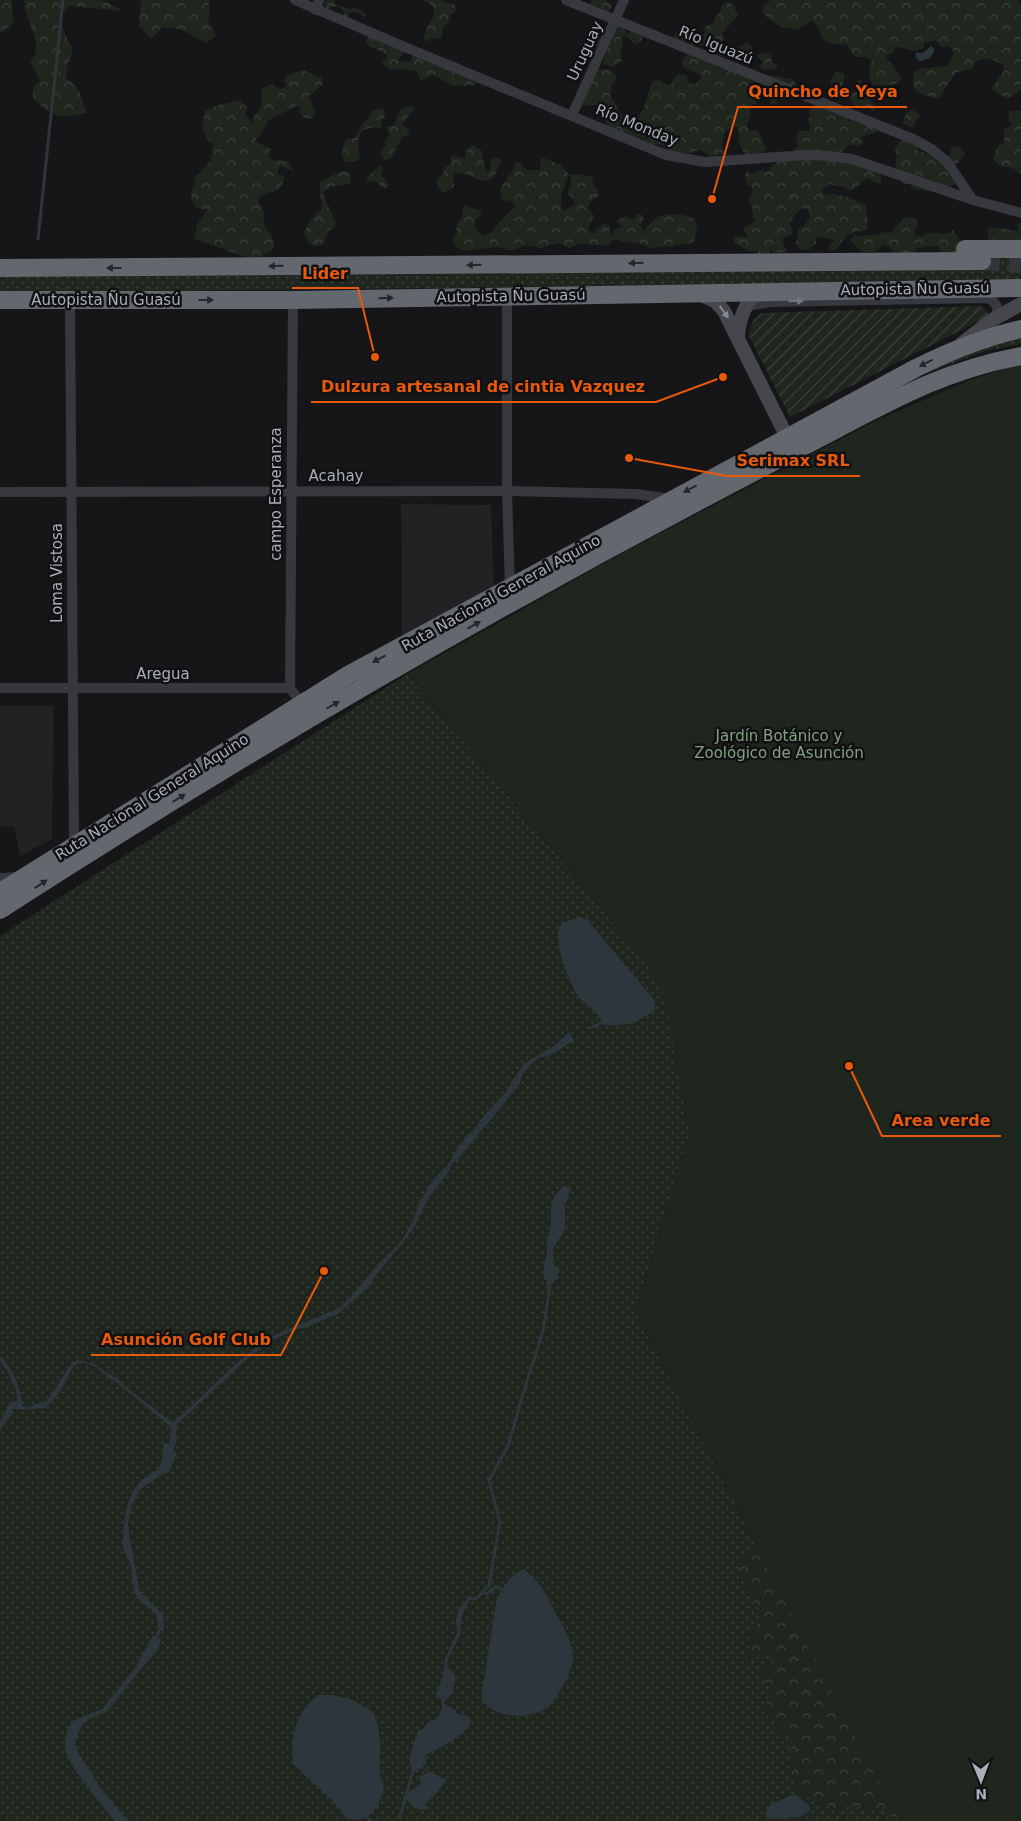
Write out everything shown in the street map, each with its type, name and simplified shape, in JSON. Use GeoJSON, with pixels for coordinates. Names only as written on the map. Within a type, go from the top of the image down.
{"type":"FeatureCollection","features":[{"type":"Feature","properties":{"kind":"highway"},"geometry":{"type":"LineString","coordinates":[[667,263],[743,253],[1021,249]]}},
{"type":"Feature","properties":{"kind":"highway","name":"Autopista Ñu Guasú"},"geometry":{"type":"LineString","coordinates":[[0,268],[982,260]]}},
{"type":"Feature","properties":{"kind":"highway","name":"Autopista Ñu Guasú"},"geometry":{"type":"LineString","coordinates":[[0,300],[293,300],[1021,288]]}},
{"type":"Feature","properties":{"kind":"highway","name":"Ruta Nacional General Aquino"},"geometry":{"type":"LineString","coordinates":[[0,910],[307,710],[348,675],[510,589],[907,372],[981,339],[1021,329]]}},
{"type":"Feature","properties":{"kind":"highway","name":"Ruta Nacional General Aquino"},"geometry":{"type":"LineString","coordinates":[[0,892],[74,845],[307,710],[678,512],[903,394],[966,369],[1021,356]]}},
{"type":"Feature","properties":{"kind":"main road"},"geometry":{"type":"LineString","coordinates":[[738,340],[740,324],[748,306],[755,294],[760,292]]}},
{"type":"Feature","properties":{"kind":"main road"},"geometry":{"type":"LineString","coordinates":[[699,294],[715,301],[724,311],[787,437]]}},
{"type":"Feature","properties":{"kind":"main road"},"geometry":{"type":"LineString","coordinates":[[955,349],[992,320],[1021,304]]}},
{"type":"Feature","properties":{"kind":"street","name":"Río Monday"},"geometry":{"type":"LineString","coordinates":[[295,0],[318,5],[666,155],[706,162],[807,155],[852,159],[974,200],[1021,212]]}},
{"type":"Feature","properties":{"kind":"street","name":"Río Iguazú"},"geometry":{"type":"LineString","coordinates":[[566,0],[913,139],[933,150],[947,162],[974,200]]}},
{"type":"Feature","properties":{"kind":"street","name":"Uruguay"},"geometry":{"type":"LineString","coordinates":[[572,115],[624,0]]}},
{"type":"Feature","properties":{"kind":"street"},"geometry":{"type":"LineString","coordinates":[[507,296],[507,491],[510,589]]}},
{"type":"Feature","properties":{"kind":"street"},"geometry":{"type":"LineString","coordinates":[[748,306],[771,302],[984,298],[992,300],[997,306],[997,314],[992,320]]}},
{"type":"Feature","properties":{"kind":"street","name":"Loma Vistosa"},"geometry":{"type":"LineString","coordinates":[[70,300],[74,845]]}},
{"type":"Feature","properties":{"kind":"street","name":"campo Esperanza"},"geometry":{"type":"LineString","coordinates":[[290,688],[293,300]]}},
{"type":"Feature","properties":{"kind":"street","name":"Acahay"},"geometry":{"type":"LineString","coordinates":[[0,492],[507,491],[636,494],[671,500]]}},
{"type":"Feature","properties":{"kind":"street","name":"Aregua"},"geometry":{"type":"LineString","coordinates":[[0,688],[290,688]]}},
{"type":"Feature","properties":{"kind":"street"},"geometry":{"type":"LineString","coordinates":[[290,688],[307,710]]}},
{"type":"Feature","properties":{"kind":"street"},"geometry":{"type":"LineString","coordinates":[[0,878],[22,878]]}},
{"type":"Feature","properties":{"kind":"shaded area"},"geometry":{"type":"Polygon","coordinates":[[[931,46],[935,50],[930,58],[920,61],[917,59],[915,53],[923,53],[931,46]]]}},
{"type":"Feature","properties":{"kind":"shaded area"},"geometry":{"type":"Polygon","coordinates":[[[401,504],[491,505],[494,591],[402,641],[401,504]]]}},
{"type":"Feature","properties":{"kind":"shaded area"},"geometry":{"type":"Polygon","coordinates":[[[0,706],[54,706],[52,839],[20,856],[14,827],[0,826],[0,706]]]}},
{"type":"Feature","properties":{"kind":"shaded area"},"geometry":{"type":"Polygon","coordinates":[[[580,917],[587,919],[655,1001],[655,1009],[637,1021],[625,1025],[603,1025],[596,1013],[581,1000],[564,966],[558,940],[558,933],[562,923],[580,917]]]}},
{"type":"Feature","properties":{"kind":"shaded area"},"geometry":{"type":"Polygon","coordinates":[[[569,1032],[574,1040],[553,1054],[539,1058],[530,1065],[523,1073],[520,1083],[461,1155],[457,1163],[451,1158],[467,1135],[473,1131],[480,1120],[508,1090],[524,1064],[553,1047],[569,1032]]]}},
{"type":"Feature","properties":{"kind":"shaded area"},"geometry":{"type":"Polygon","coordinates":[[[447,1165],[451,1169],[428,1199],[416,1224],[399,1248],[374,1277],[371,1285],[338,1314],[294,1330],[271,1341],[245,1361],[177,1424],[176,1443],[173,1450],[177,1454],[169,1472],[161,1475],[141,1489],[132,1504],[128,1524],[140,1592],[163,1614],[164,1631],[162,1631],[158,1627],[156,1615],[135,1594],[131,1567],[123,1548],[123,1542],[129,1500],[142,1480],[159,1468],[163,1444],[170,1443],[171,1427],[117,1383],[118,1381],[173,1423],[260,1343],[281,1332],[339,1308],[349,1299],[380,1262],[400,1243],[412,1223],[420,1201],[434,1179],[447,1165]]]}},
{"type":"Feature","properties":{"kind":"shaded area"},"geometry":{"type":"Polygon","coordinates":[[[563,1186],[571,1188],[565,1205],[565,1229],[552,1251],[555,1266],[560,1270],[556,1280],[548,1285],[546,1284],[547,1280],[544,1279],[544,1263],[547,1256],[551,1207],[554,1197],[563,1186]]]}},
{"type":"Feature","properties":{"kind":"shaded area"},"geometry":{"type":"Polygon","coordinates":[[[0,1356],[8,1365],[15,1378],[23,1406],[19,1409],[12,1409],[12,1414],[0,1431],[0,1422],[10,1402],[18,1401],[14,1383],[1,1362],[0,1356]]]}},
{"type":"Feature","properties":{"kind":"shaded area"},"geometry":{"type":"Polygon","coordinates":[[[77,1360],[95,1364],[112,1377],[110,1378],[89,1364],[79,1363],[73,1367],[61,1390],[45,1408],[28,1410],[28,1407],[47,1401],[71,1364],[77,1360]]]}},
{"type":"Feature","properties":{"kind":"shaded area"},"geometry":{"type":"Polygon","coordinates":[[[524,1569],[538,1583],[549,1600],[569,1639],[573,1657],[571,1669],[565,1682],[550,1705],[534,1714],[514,1716],[495,1711],[481,1699],[496,1603],[506,1583],[524,1569]]]}},
{"type":"Feature","properties":{"kind":"shaded area"},"geometry":{"type":"Polygon","coordinates":[[[464,1602],[467,1604],[461,1619],[460,1636],[449,1656],[447,1667],[453,1672],[455,1681],[451,1694],[444,1704],[456,1710],[456,1713],[470,1717],[470,1726],[452,1741],[425,1756],[426,1763],[422,1768],[447,1780],[425,1804],[427,1809],[420,1810],[412,1806],[406,1797],[410,1791],[421,1784],[419,1777],[428,1772],[421,1768],[417,1773],[411,1767],[409,1758],[418,1731],[423,1729],[428,1722],[438,1718],[442,1708],[441,1699],[437,1698],[436,1695],[444,1672],[445,1659],[457,1633],[456,1619],[458,1611],[464,1602]]]}},
{"type":"Feature","properties":{"kind":"shaded area"},"geometry":{"type":"Polygon","coordinates":[[[153,1635],[161,1640],[157,1651],[108,1711],[88,1720],[81,1727],[75,1741],[76,1749],[100,1787],[128,1821],[114,1821],[72,1765],[65,1749],[65,1738],[71,1722],[102,1709],[135,1668],[153,1635]]]}},
{"type":"Feature","properties":{"kind":"shaded area"},"geometry":{"type":"Polygon","coordinates":[[[319,1695],[333,1695],[353,1700],[373,1712],[378,1725],[380,1774],[384,1788],[378,1806],[367,1818],[354,1820],[345,1817],[338,1806],[293,1764],[292,1754],[296,1725],[305,1708],[319,1695]]]}},
{"type":"Feature","properties":{"kind":"shaded area"},"geometry":{"type":"Polygon","coordinates":[[[794,1794],[809,1805],[810,1810],[807,1813],[799,1817],[786,1817],[785,1819],[766,1818],[766,1812],[770,1805],[794,1794]]]}},
{"type":"Feature","properties":{"kind":"green space"},"geometry":{"type":"Polygon","coordinates":[[[0,0],[11,0],[13,24],[0,34],[0,0]]]}},
{"type":"Feature","properties":{"kind":"green space"},"geometry":{"type":"Polygon","coordinates":[[[24,0],[96,0],[104,1],[123,11],[69,6],[61,14],[64,32],[73,49],[66,78],[78,90],[87,113],[70,116],[57,115],[46,110],[33,98],[33,87],[40,81],[30,61],[35,54],[36,45],[24,0]]]}},
{"type":"Feature","properties":{"kind":"green space"},"geometry":{"type":"Polygon","coordinates":[[[141,0],[209,0],[208,23],[213,28],[216,36],[206,43],[182,30],[162,27],[152,39],[139,26],[141,0]]]}},
{"type":"Feature","properties":{"kind":"green space"},"geometry":{"type":"Polygon","coordinates":[[[327,0],[335,0],[335,4],[350,9],[355,7],[366,14],[365,17],[357,12],[351,12],[347,18],[343,17],[344,12],[340,7],[332,7],[327,10],[324,4],[327,0]]]}},
{"type":"Feature","properties":{"kind":"green space"},"geometry":{"type":"Polygon","coordinates":[[[422,0],[443,0],[444,3],[451,3],[457,6],[455,12],[449,15],[450,20],[442,29],[442,37],[439,39],[430,38],[427,42],[424,40],[427,28],[433,18],[434,8],[422,0]]]}},
{"type":"Feature","properties":{"kind":"green space"},"geometry":{"type":"Polygon","coordinates":[[[593,0],[606,0],[612,5],[611,9],[604,14],[587,6],[593,0]]]}},
{"type":"Feature","properties":{"kind":"green space"},"geometry":{"type":"Polygon","coordinates":[[[771,0],[1019,0],[1021,7],[1021,90],[1007,99],[991,89],[1004,71],[1003,65],[986,59],[975,62],[973,68],[955,73],[939,99],[918,92],[913,85],[914,72],[923,68],[948,66],[954,52],[948,46],[941,47],[935,41],[924,43],[923,49],[912,51],[896,47],[893,53],[886,56],[901,77],[899,83],[887,86],[874,86],[870,80],[869,73],[872,60],[865,57],[855,57],[846,44],[827,42],[821,37],[817,26],[811,21],[797,30],[774,23],[763,13],[764,5],[771,0]]]}},
{"type":"Feature","properties":{"kind":"green space"},"geometry":{"type":"Polygon","coordinates":[[[726,2],[734,5],[739,15],[722,33],[724,39],[720,43],[727,54],[725,57],[715,55],[711,48],[696,44],[691,46],[689,40],[685,43],[674,41],[674,35],[683,29],[705,34],[704,29],[706,26],[714,23],[721,10],[721,6],[726,2]]]}},
{"type":"Feature","properties":{"kind":"green space"},"geometry":{"type":"Polygon","coordinates":[[[615,26],[623,28],[628,34],[634,28],[643,33],[642,40],[637,44],[634,44],[626,36],[621,37],[623,46],[620,53],[622,61],[613,67],[603,64],[607,49],[596,48],[595,44],[606,30],[615,26]]]}},
{"type":"Feature","properties":{"kind":"green space"},"geometry":{"type":"Polygon","coordinates":[[[371,31],[386,34],[394,39],[404,52],[398,60],[411,61],[412,56],[430,59],[442,63],[455,74],[476,82],[476,85],[453,86],[434,75],[421,80],[416,71],[391,70],[382,63],[388,56],[371,47],[366,42],[371,31]]]}},
{"type":"Feature","properties":{"kind":"green space"},"geometry":{"type":"Polygon","coordinates":[[[747,43],[752,47],[746,60],[741,61],[731,54],[733,50],[747,43]]]}},
{"type":"Feature","properties":{"kind":"green space"},"geometry":{"type":"Polygon","coordinates":[[[699,48],[712,54],[720,68],[724,67],[792,79],[800,89],[799,94],[788,99],[784,98],[784,95],[780,93],[777,95],[777,102],[774,105],[771,104],[769,97],[757,97],[756,104],[750,106],[749,130],[758,131],[766,148],[759,154],[745,154],[740,145],[737,127],[734,126],[726,130],[722,145],[724,154],[710,156],[700,150],[685,154],[670,153],[663,145],[651,144],[644,141],[643,138],[609,131],[601,104],[581,106],[597,69],[612,71],[617,79],[612,84],[610,96],[622,115],[635,120],[643,110],[652,82],[659,80],[666,85],[671,85],[674,77],[680,74],[687,76],[689,84],[696,84],[702,76],[682,66],[682,61],[685,56],[691,54],[695,58],[700,58],[699,48]]]}},
{"type":"Feature","properties":{"kind":"green space"},"geometry":{"type":"Polygon","coordinates":[[[762,53],[771,55],[772,63],[778,64],[775,69],[766,70],[760,68],[762,62],[757,56],[762,53]]]}},
{"type":"Feature","properties":{"kind":"green space"},"geometry":{"type":"Polygon","coordinates":[[[302,70],[322,78],[323,84],[309,96],[316,114],[311,119],[304,118],[299,113],[300,108],[297,106],[266,123],[265,129],[255,141],[271,149],[269,155],[271,160],[287,161],[294,171],[280,166],[277,174],[284,176],[281,187],[262,196],[258,200],[265,216],[263,222],[272,237],[273,250],[260,257],[249,258],[194,239],[197,225],[208,210],[198,208],[193,204],[191,194],[196,177],[211,160],[213,144],[206,137],[203,129],[205,111],[239,100],[247,107],[246,115],[252,124],[254,116],[261,106],[262,89],[270,84],[281,89],[287,86],[283,80],[288,75],[302,70]]]}},
{"type":"Feature","properties":{"kind":"green space"},"geometry":{"type":"Polygon","coordinates":[[[837,71],[844,74],[844,76],[839,90],[840,93],[837,95],[830,91],[830,80],[837,71]]]}},
{"type":"Feature","properties":{"kind":"green space"},"geometry":{"type":"Polygon","coordinates":[[[861,79],[866,86],[870,86],[873,89],[874,93],[870,95],[871,101],[876,107],[873,110],[867,107],[856,106],[848,98],[849,94],[856,91],[858,87],[857,81],[861,79]]]}},
{"type":"Feature","properties":{"kind":"green space"},"geometry":{"type":"Polygon","coordinates":[[[827,100],[836,103],[849,121],[854,120],[879,127],[877,132],[861,137],[864,143],[856,146],[850,144],[837,156],[877,171],[881,175],[881,183],[867,178],[855,189],[849,191],[847,188],[829,184],[821,192],[827,195],[830,193],[850,198],[866,205],[868,228],[849,235],[836,250],[829,250],[829,246],[834,240],[818,237],[816,244],[808,250],[800,249],[795,243],[798,239],[797,230],[805,225],[810,218],[808,209],[802,208],[792,218],[790,223],[793,234],[783,238],[787,252],[773,253],[770,248],[770,255],[758,254],[758,250],[751,252],[734,243],[733,240],[736,237],[746,237],[748,235],[744,232],[744,228],[755,221],[752,213],[753,208],[748,200],[753,192],[752,187],[747,185],[745,175],[748,170],[751,174],[760,170],[768,172],[771,167],[791,154],[798,146],[797,134],[800,131],[809,131],[809,111],[818,101],[827,100]]]}},
{"type":"Feature","properties":{"kind":"green space"},"geometry":{"type":"Polygon","coordinates":[[[411,106],[414,109],[402,124],[410,131],[406,136],[402,137],[391,158],[385,160],[380,155],[386,145],[385,141],[390,134],[386,127],[393,125],[401,108],[411,106]]]}},
{"type":"Feature","properties":{"kind":"green space"},"geometry":{"type":"Polygon","coordinates":[[[384,108],[385,117],[382,120],[381,128],[369,128],[361,133],[358,140],[360,157],[356,161],[345,162],[341,155],[346,139],[355,138],[373,110],[384,108]]]}},
{"type":"Feature","properties":{"kind":"green space"},"geometry":{"type":"Polygon","coordinates":[[[912,110],[920,114],[914,127],[903,123],[906,113],[912,110]]]}},
{"type":"Feature","properties":{"kind":"green space"},"geometry":{"type":"Polygon","coordinates":[[[1021,111],[1021,174],[1013,168],[998,165],[993,158],[998,145],[1004,143],[1004,128],[1011,126],[1008,112],[1021,111]]]}},
{"type":"Feature","properties":{"kind":"green space"},"geometry":{"type":"Polygon","coordinates":[[[906,140],[916,145],[918,151],[947,158],[952,148],[959,146],[965,154],[951,171],[955,184],[935,192],[914,189],[910,184],[903,184],[895,170],[897,155],[895,149],[899,142],[906,140]]]}},
{"type":"Feature","properties":{"kind":"green space"},"geometry":{"type":"Polygon","coordinates":[[[472,145],[481,150],[486,171],[490,170],[491,160],[494,157],[500,158],[502,162],[498,166],[494,177],[485,181],[463,173],[454,174],[454,187],[444,193],[442,192],[437,179],[443,174],[445,167],[451,164],[450,158],[453,155],[465,159],[466,151],[472,145]]]}},
{"type":"Feature","properties":{"kind":"green space"},"geometry":{"type":"Polygon","coordinates":[[[541,157],[561,165],[569,174],[561,196],[562,201],[560,205],[563,211],[575,205],[575,201],[567,193],[571,186],[571,175],[582,174],[594,178],[592,184],[597,189],[599,196],[590,202],[588,208],[594,216],[589,226],[589,231],[593,234],[596,229],[604,224],[609,226],[610,235],[615,229],[623,227],[616,221],[625,216],[633,220],[638,213],[642,215],[644,220],[641,223],[641,228],[644,230],[660,216],[676,214],[695,219],[697,230],[694,241],[689,244],[651,248],[618,239],[612,241],[609,245],[580,244],[569,248],[559,243],[540,248],[527,245],[511,251],[498,247],[464,251],[454,245],[452,238],[457,234],[457,224],[463,216],[464,205],[479,210],[482,213],[475,221],[476,230],[484,236],[490,234],[515,206],[512,201],[502,200],[500,190],[508,176],[512,173],[515,162],[520,163],[527,170],[540,170],[541,157]]]}},
{"type":"Feature","properties":{"kind":"green space"},"geometry":{"type":"Polygon","coordinates":[[[380,165],[383,168],[381,175],[390,185],[385,188],[381,187],[377,182],[367,181],[367,177],[380,165]]]}},
{"type":"Feature","properties":{"kind":"green space"},"geometry":{"type":"Polygon","coordinates":[[[342,171],[349,172],[350,184],[330,187],[324,191],[326,202],[336,221],[335,227],[329,231],[321,245],[314,246],[307,241],[304,233],[309,222],[322,208],[319,182],[342,171]]]}},
{"type":"Feature","properties":{"kind":"green space"},"geometry":{"type":"Polygon","coordinates":[[[904,217],[914,218],[919,225],[915,229],[915,235],[922,237],[931,233],[947,234],[953,230],[965,247],[954,255],[943,253],[939,250],[940,247],[934,246],[917,248],[910,255],[895,252],[884,245],[874,252],[862,252],[849,240],[856,235],[865,236],[892,232],[904,217]]]}},
{"type":"Feature","properties":{"kind":"green space"},"geometry":{"type":"Polygon","coordinates":[[[1021,222],[1021,249],[989,247],[987,229],[993,227],[1018,231],[1018,223],[1021,222]]]}},
{"type":"Feature","properties":{"kind":"green space"},"geometry":{"type":"Polygon","coordinates":[[[987,253],[1021,254],[1021,279],[0,293],[0,273],[987,253]]]}},
{"type":"Feature","properties":{"kind":"green space"},"geometry":{"type":"Polygon","coordinates":[[[980,306],[988,314],[985,318],[790,417],[748,334],[753,321],[761,313],[980,306]]]}},
{"type":"Feature","properties":{"kind":"green space"},"geometry":{"type":"Polygon","coordinates":[[[1021,335],[1021,344],[985,351],[927,372],[993,342],[1021,335]]]}},
{"type":"Feature","properties":{"kind":"green space","name":"Jardín Botánico y Zoológico de Asunción"},"geometry":{"type":"Polygon","coordinates":[[[1021,364],[1021,1821],[899,1821],[635,1312],[689,1134],[665,998],[644,960],[407,674],[628,550],[875,421],[972,379],[1021,364]]]}},
{"type":"Feature","properties":{"kind":"green space"},"geometry":{"type":"Polygon","coordinates":[[[407,674],[716,1047],[635,1312],[899,1821],[0,1821],[0,936],[407,674]]]}},
{"type":"Feature","properties":{"kind":"green space"},"geometry":{"type":"Polygon","coordinates":[[[758,1549],[1021,1821],[897,1821],[886,1811],[874,1811],[851,1806],[837,1810],[805,1797],[800,1793],[795,1785],[794,1771],[788,1756],[793,1741],[790,1736],[779,1733],[769,1715],[767,1702],[771,1687],[758,1675],[762,1668],[773,1664],[773,1659],[766,1655],[749,1660],[746,1659],[749,1651],[749,1631],[762,1619],[742,1580],[740,1564],[743,1556],[758,1549]]]}},
{"type":"Feature","properties":{"kind":"waterway"},"geometry":{"type":"LineString","coordinates":[[38,239],[63,0]]}},
{"type":"Feature","properties":{"kind":"waterway"},"geometry":{"type":"LineString","coordinates":[[590,1028],[603,1022]]}},
{"type":"Feature","properties":{"kind":"waterway"},"geometry":{"type":"LineString","coordinates":[[446,1169],[455,1158]]}},
{"type":"Feature","properties":{"kind":"waterway"},"geometry":{"type":"LineString","coordinates":[[464,1605],[470,1598],[476,1599],[489,1585],[500,1522],[489,1480],[508,1446],[543,1331],[550,1285]]}},
{"type":"Feature","properties":{"kind":"waterway"},"geometry":{"type":"LineString","coordinates":[[108,1375],[120,1383]]}},
{"type":"Feature","properties":{"kind":"waterway"},"geometry":{"type":"LineString","coordinates":[[17,1408],[31,1408]]}},
{"type":"Feature","properties":{"kind":"waterway"},"geometry":{"type":"LineString","coordinates":[[483,1592],[486,1594],[496,1587],[501,1589]]}},
{"type":"Feature","properties":{"kind":"waterway"},"geometry":{"type":"LineString","coordinates":[[155,1641],[161,1626]]}},
{"type":"Feature","properties":{"kind":"waterway"},"geometry":{"type":"LineString","coordinates":[[400,1817],[414,1767]]}},
{"type":"Feature","properties":{"kind":"waterway"},"geometry":{"type":"LineString","coordinates":[[367,1818],[371,1821]]}},
{"type":"Feature","properties":{"kind":"tunnel"},"geometry":{"type":"LineString","coordinates":[[982,261],[1021,264]]}},
{"type":"Feature","properties":{"kind":"place","name":"Quincho de Yeya"},"geometry":{"type":"Point","coordinates":[712,199]}},
{"type":"Feature","properties":{"kind":"place","name":"Lider"},"geometry":{"type":"Point","coordinates":[375,357]}},
{"type":"Feature","properties":{"kind":"place","name":"Dulzura artesanal de cintia Vazquez"},"geometry":{"type":"Point","coordinates":[723,377]}},
{"type":"Feature","properties":{"kind":"place","name":"Serimax SRL"},"geometry":{"type":"Point","coordinates":[629,458]}},
{"type":"Feature","properties":{"kind":"place","name":"Area verde"},"geometry":{"type":"Point","coordinates":[849,1066]}},
{"type":"Feature","properties":{"kind":"place","name":"Asunción Golf Club"},"geometry":{"type":"Point","coordinates":[324,1271]}}]}
